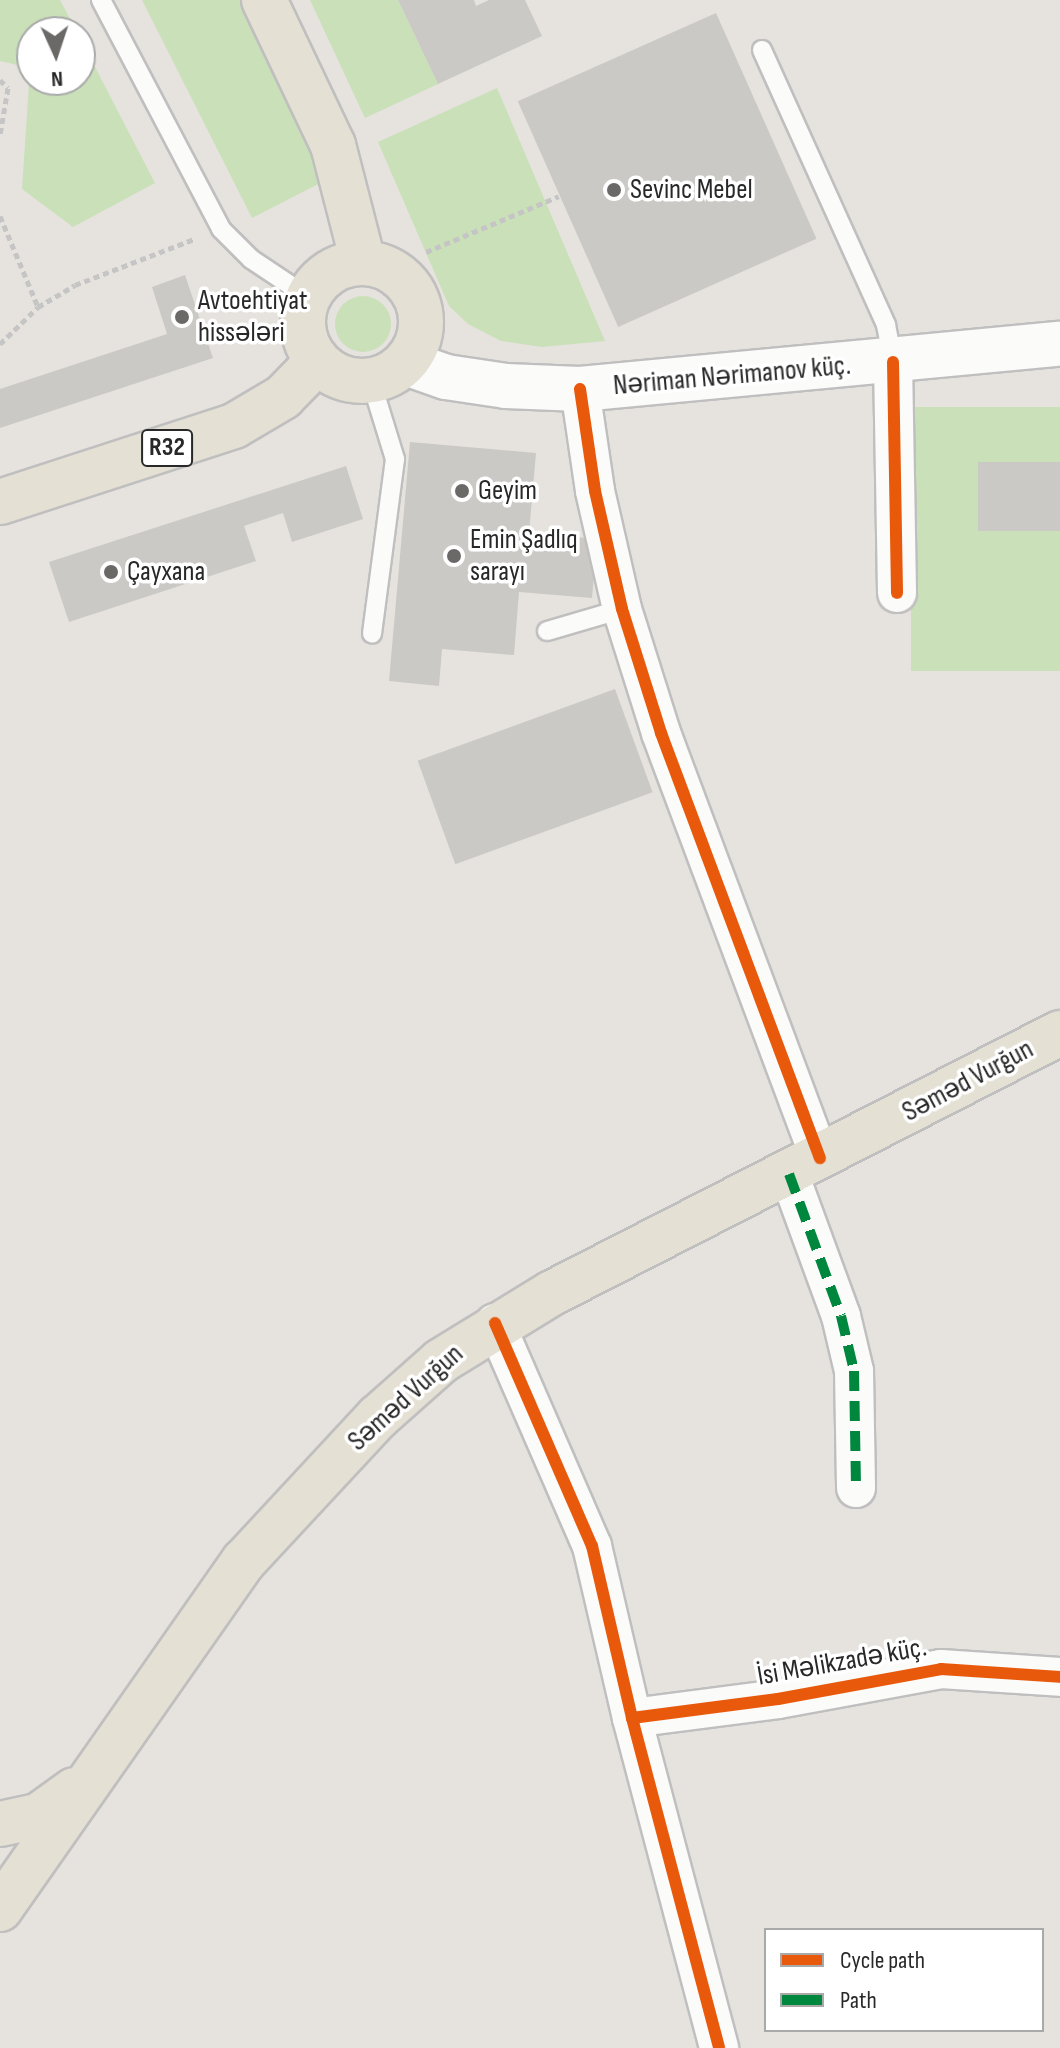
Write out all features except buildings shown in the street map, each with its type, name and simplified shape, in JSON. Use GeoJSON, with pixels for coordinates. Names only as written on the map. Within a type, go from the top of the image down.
{"type":"FeatureCollection","features":[{"type":"Feature","properties":{"kind":"main road"},"geometry":{"type":"LineString","coordinates":[[264,0],[333,145],[363,262]]}},
{"type":"Feature","properties":{"kind":"main road"},"geometry":{"type":"LineString","coordinates":[[363,262],[399,276],[416,300],[421,328],[388,372],[332,374],[317,362],[302,331],[308,297],[325,276],[363,262]]}},
{"type":"Feature","properties":{"kind":"main road","name":"Nəriman Nərimanov küç."},"geometry":{"type":"LineString","coordinates":[[388,372],[506,386],[580,389],[1060,344]]}},
{"type":"Feature","properties":{"kind":"main road","name":"R32"},"geometry":{"type":"LineString","coordinates":[[0,502],[234,426],[283,397],[317,362]]}},
{"type":"Feature","properties":{"kind":"main road","name":"Səməd Vurğun"},"geometry":{"type":"LineString","coordinates":[[0,1909],[244,1561],[378,1417],[441,1361],[495,1323],[1060,1033]]}},
{"type":"Feature","properties":{"kind":"main road"},"geometry":{"type":"LineString","coordinates":[[0,1824],[38,1816],[89,1779]]}},
{"type":"Feature","properties":{"kind":"street"},"geometry":{"type":"LineString","coordinates":[[893,362],[897,593]]}},
{"type":"Feature","properties":{"kind":"street"},"geometry":{"type":"LineString","coordinates":[[580,389],[595,491],[622,609],[805,1166],[854,1371],[856,1488]]}},
{"type":"Feature","properties":{"kind":"street"},"geometry":{"type":"LineString","coordinates":[[495,1323],[592,1546],[632,1718],[719,2048]]}},
{"type":"Feature","properties":{"kind":"street","name":"İsi Məlikzadə küç."},"geometry":{"type":"LineString","coordinates":[[632,1718],[778,1699],[941,1669],[1060,1677]]}},
{"type":"Feature","properties":{"kind":"lane"},"geometry":{"type":"LineString","coordinates":[[101,0],[221,229],[251,259],[308,297]]}},
{"type":"Feature","properties":{"kind":"lane"},"geometry":{"type":"LineString","coordinates":[[762,50],[886,325],[893,362]]}},
{"type":"Feature","properties":{"kind":"lane"},"geometry":{"type":"LineString","coordinates":[[372,633],[395,459],[388,372]]}},
{"type":"Feature","properties":{"kind":"lane"},"geometry":{"type":"LineString","coordinates":[[547,631],[622,609]]}},
{"type":"Feature","properties":{"kind":"path"},"geometry":{"type":"LineString","coordinates":[[0,80],[8,88],[0,135]]}},
{"type":"Feature","properties":{"kind":"path"},"geometry":{"type":"LineString","coordinates":[[426,252],[559,196]]}},
{"type":"Feature","properties":{"kind":"path"},"geometry":{"type":"LineString","coordinates":[[0,216],[38,307]]}},
{"type":"Feature","properties":{"kind":"path"},"geometry":{"type":"LineString","coordinates":[[0,344],[38,307],[75,285],[221,229]]}},
{"type":"Feature","properties":{"kind":"green space"},"geometry":{"type":"Polygon","coordinates":[[[0,0],[60,0],[68,16],[16,16],[16,65],[0,61],[0,0]]]}},
{"type":"Feature","properties":{"kind":"green space"},"geometry":{"type":"Polygon","coordinates":[[[142,0],[240,0],[330,178],[252,218],[142,0]]]}},
{"type":"Feature","properties":{"kind":"green space"},"geometry":{"type":"Polygon","coordinates":[[[310,0],[398,0],[438,84],[365,118],[310,0]]]}},
{"type":"Feature","properties":{"kind":"green space"},"geometry":{"type":"Polygon","coordinates":[[[96,69],[155,183],[73,227],[22,189],[28,96],[96,96],[96,69]]]}},
{"type":"Feature","properties":{"kind":"green space"},"geometry":{"type":"Polygon","coordinates":[[[497,88],[605,341],[542,347],[501,341],[468,324],[449,306],[378,142],[497,88]]]}},
{"type":"Feature","properties":{"kind":"green space"},"geometry":{"type":"Polygon","coordinates":[[[363,296],[383,304],[391,324],[383,344],[363,352],[343,344],[335,324],[343,304],[363,296]]]}},
{"type":"Feature","properties":{"kind":"green space"},"geometry":{"type":"Polygon","coordinates":[[[911,407],[1060,407],[1060,671],[911,671],[911,407]]]}},
{"type":"Feature","properties":{"kind":"marked path"},"geometry":{"type":"LineString","coordinates":[[789,1174],[841,1316],[854,1371],[856,1488]]}},
{"type":"Feature","properties":{"kind":"cycle path"},"geometry":{"type":"LineString","coordinates":[[893,362],[897,593]]}},
{"type":"Feature","properties":{"kind":"cycle path"},"geometry":{"type":"LineString","coordinates":[[580,389],[595,491],[622,609],[661,733],[820,1158]]}},
{"type":"Feature","properties":{"kind":"cycle path"},"geometry":{"type":"LineString","coordinates":[[495,1323],[592,1546],[632,1718],[719,2048]]}},
{"type":"Feature","properties":{"kind":"cycle path"},"geometry":{"type":"LineString","coordinates":[[632,1718],[778,1699],[941,1669],[1060,1677]]}},
{"type":"Feature","properties":{"kind":"place","name":"Sevinc Mebel"},"geometry":{"type":"Point","coordinates":[614,190]}},
{"type":"Feature","properties":{"kind":"place","name":"Avtoehtiyat hissələri"},"geometry":{"type":"Point","coordinates":[182,317]}},
{"type":"Feature","properties":{"kind":"place","name":"Geyim"},"geometry":{"type":"Point","coordinates":[462,491]}},
{"type":"Feature","properties":{"kind":"place","name":"Emin Şadlıq sarayı"},"geometry":{"type":"Point","coordinates":[454,556]}},
{"type":"Feature","properties":{"kind":"place","name":"Çayxana"},"geometry":{"type":"Point","coordinates":[111,572]}}]}
